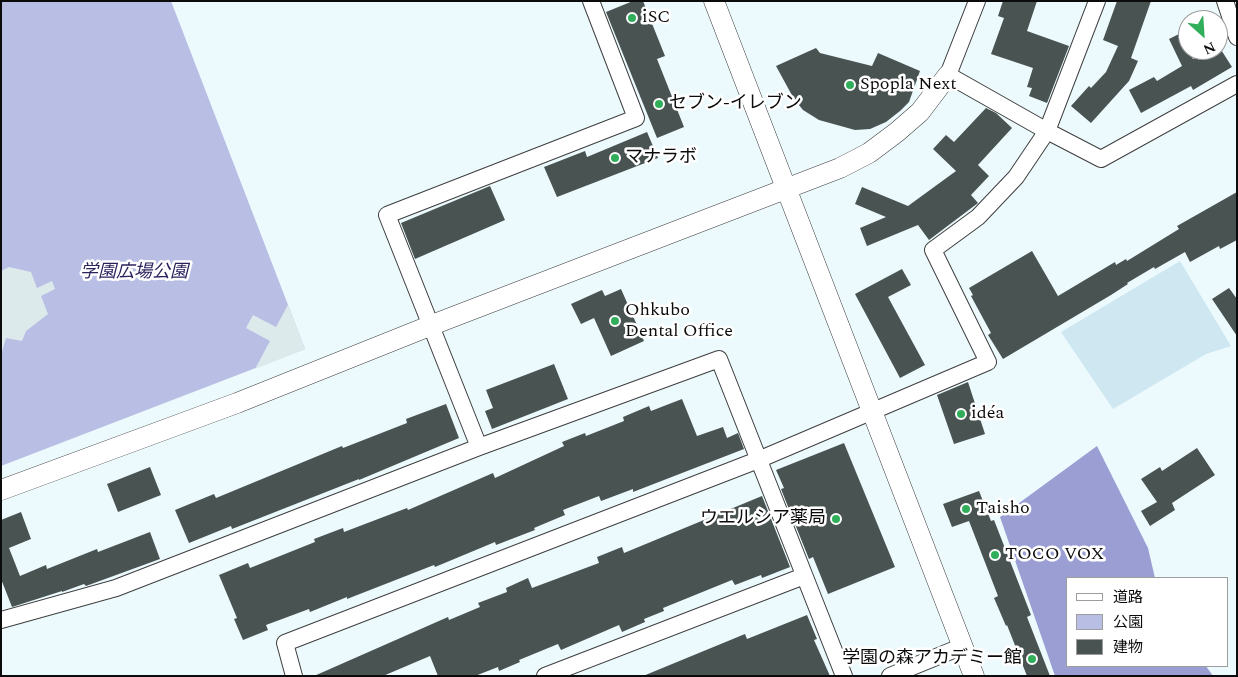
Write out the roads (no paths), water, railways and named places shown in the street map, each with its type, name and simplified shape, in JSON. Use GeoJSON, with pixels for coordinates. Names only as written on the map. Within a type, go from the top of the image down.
{"type":"FeatureCollection","features":[{"type":"Feature","properties":{"kind":"street"},"geometry":{"type":"LineString","coordinates":[[479,447],[387,215],[636,118],[591,1]]}},
{"type":"Feature","properties":{"kind":"street"},"geometry":{"type":"LineString","coordinates":[[714,1],[974,676]]}},
{"type":"Feature","properties":{"kind":"street"},"geometry":{"type":"LineString","coordinates":[[1,490],[230,406],[432,325],[840,168],[869,153],[920,112],[948,75],[977,1]]}},
{"type":"Feature","properties":{"kind":"street"},"geometry":{"type":"LineString","coordinates":[[294,676],[285,643],[758,460],[988,362],[934,250],[978,217],[1016,177],[1047,131],[1097,1]]}},
{"type":"Feature","properties":{"kind":"street"},"geometry":{"type":"LineString","coordinates":[[1226,1],[1237,38]]}},
{"type":"Feature","properties":{"kind":"street"},"geometry":{"type":"LineString","coordinates":[[948,75],[1047,131],[1100,158],[1237,84]]}},
{"type":"Feature","properties":{"kind":"street"},"geometry":{"type":"LineString","coordinates":[[1,620],[116,588],[479,447],[719,359],[844,676]]}},
{"type":"Feature","properties":{"kind":"street"},"geometry":{"type":"LineString","coordinates":[[545,676],[804,576]]}},
{"type":"Feature","properties":{"kind":"street"},"geometry":{"type":"LineString","coordinates":[[890,676],[963,646]]}},
{"type":"Feature","properties":{"kind":"place","name":"iSC"},"geometry":{"type":"Point","coordinates":[632,18]}},
{"type":"Feature","properties":{"kind":"place","name":"Spopla Next"},"geometry":{"type":"Point","coordinates":[850,85]}},
{"type":"Feature","properties":{"kind":"place","name":"セブン-イレブン"},"geometry":{"type":"Point","coordinates":[659,104]}},
{"type":"Feature","properties":{"kind":"place","name":"マナラボ"},"geometry":{"type":"Point","coordinates":[615,158]}},
{"type":"Feature","properties":{"kind":"place","name":"Ohkubo Dental Office"},"geometry":{"type":"Point","coordinates":[615,321]}},
{"type":"Feature","properties":{"kind":"place","name":"idéa"},"geometry":{"type":"Point","coordinates":[961,414]}},
{"type":"Feature","properties":{"kind":"place","name":"Taisho"},"geometry":{"type":"Point","coordinates":[966,509]}},
{"type":"Feature","properties":{"kind":"place","name":"ウエルシア薬局"},"geometry":{"type":"Point","coordinates":[836,519]}},
{"type":"Feature","properties":{"kind":"place","name":"TOCO VOX"},"geometry":{"type":"Point","coordinates":[995,555]}},
{"type":"Feature","properties":{"kind":"place","name":"学園の森アカデミー館"},"geometry":{"type":"Point","coordinates":[1032,659]}},
{"type":"Feature","properties":{"kind":"park label","name":"学園広場公園"},"geometry":{"type":"Point","coordinates":[134,273]}}]}
